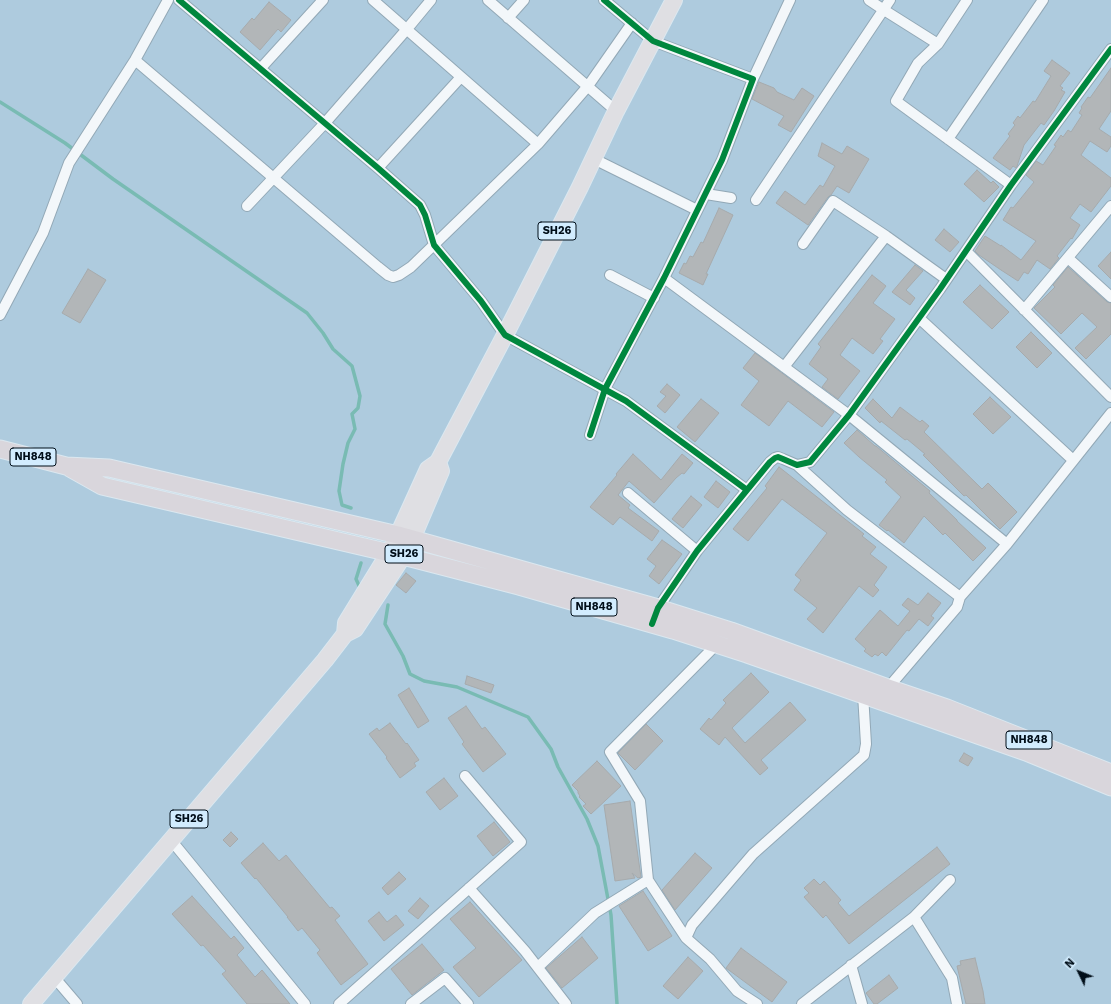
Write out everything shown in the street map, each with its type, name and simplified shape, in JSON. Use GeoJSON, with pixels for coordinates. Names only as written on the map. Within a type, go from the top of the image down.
{"type":"FeatureCollection","features":[{"type":"Feature","properties":{"kind":"highway","name":"NH848"},"geometry":{"type":"LineString","coordinates":[[0,449],[66,466],[109,468],[405,537],[655,616],[717,644],[1026,752],[1111,787]]}},
{"type":"Feature","properties":{"kind":"highway","name":"NH848"},"geometry":{"type":"LineString","coordinates":[[66,466],[102,486],[396,554],[519,586],[731,631],[947,708],[1111,773]]}},
{"type":"Feature","properties":{"kind":"main road","name":"SH26"},"geometry":{"type":"LineString","coordinates":[[31,1004],[325,660],[345,634],[355,629],[405,537],[428,469],[438,462],[505,335],[616,111],[674,0]]}},
{"type":"Feature","properties":{"kind":"street"},"geometry":{"type":"LineString","coordinates":[[0,315],[43,233],[69,163],[135,60],[168,0]]}},
{"type":"Feature","properties":{"kind":"street"},"geometry":{"type":"LineString","coordinates":[[179,0],[261,68],[420,205],[425,215],[434,245],[481,301],[505,335],[626,401],[747,490]]}},
{"type":"Feature","properties":{"kind":"street"},"geometry":{"type":"LineString","coordinates":[[261,68],[323,0]]}},
{"type":"Feature","properties":{"kind":"street"},"geometry":{"type":"LineString","coordinates":[[373,0],[538,144]]}},
{"type":"Feature","properties":{"kind":"street"},"geometry":{"type":"LineString","coordinates":[[247,206],[325,123],[431,0]]}},
{"type":"Feature","properties":{"kind":"street"},"geometry":{"type":"LineString","coordinates":[[488,0],[616,111]]}},
{"type":"Feature","properties":{"kind":"street"},"geometry":{"type":"LineString","coordinates":[[508,18],[524,0]]}},
{"type":"Feature","properties":{"kind":"street"},"geometry":{"type":"LineString","coordinates":[[604,0],[653,41],[753,79]]}},
{"type":"Feature","properties":{"kind":"street"},"geometry":{"type":"LineString","coordinates":[[590,435],[605,390],[654,298],[706,194],[722,160],[753,79],[790,0]]}},
{"type":"Feature","properties":{"kind":"street"},"geometry":{"type":"LineString","coordinates":[[869,0],[938,44]]}},
{"type":"Feature","properties":{"kind":"street"},"geometry":{"type":"LineString","coordinates":[[756,200],[890,0]]}},
{"type":"Feature","properties":{"kind":"street"},"geometry":{"type":"LineString","coordinates":[[967,0],[938,44],[918,63],[896,100],[1011,185]]}},
{"type":"Feature","properties":{"kind":"street"},"geometry":{"type":"LineString","coordinates":[[948,139],[1043,0]]}},
{"type":"Feature","properties":{"kind":"street"},"geometry":{"type":"LineString","coordinates":[[135,60],[392,277],[399,275],[411,267],[538,144],[588,86],[632,23]]}},
{"type":"Feature","properties":{"kind":"street"},"geometry":{"type":"LineString","coordinates":[[797,465],[810,462],[849,415],[919,318],[1011,185],[1111,49]]}},
{"type":"Feature","properties":{"kind":"street"},"geometry":{"type":"LineString","coordinates":[[378,168],[461,77]]}},
{"type":"Feature","properties":{"kind":"street"},"geometry":{"type":"LineString","coordinates":[[594,158],[697,210]]}},
{"type":"Feature","properties":{"kind":"street"},"geometry":{"type":"LineString","coordinates":[[706,194],[730,198]]}},
{"type":"Feature","properties":{"kind":"street"},"geometry":{"type":"LineString","coordinates":[[803,244],[833,201],[886,236],[946,279]]}},
{"type":"Feature","properties":{"kind":"street"},"geometry":{"type":"LineString","coordinates":[[1024,310],[1111,206]]}},
{"type":"Feature","properties":{"kind":"street"},"geometry":{"type":"LineString","coordinates":[[784,367],[886,236]]}},
{"type":"Feature","properties":{"kind":"street"},"geometry":{"type":"LineString","coordinates":[[966,251],[1111,397]]}},
{"type":"Feature","properties":{"kind":"street"},"geometry":{"type":"LineString","coordinates":[[1068,258],[1111,297]]}},
{"type":"Feature","properties":{"kind":"street"},"geometry":{"type":"LineString","coordinates":[[610,274],[654,298]]}},
{"type":"Feature","properties":{"kind":"street"},"geometry":{"type":"LineString","coordinates":[[664,278],[849,415],[1007,544]]}},
{"type":"Feature","properties":{"kind":"street"},"geometry":{"type":"LineString","coordinates":[[919,318],[1073,460]]}},
{"type":"Feature","properties":{"kind":"street"},"geometry":{"type":"LineString","coordinates":[[888,688],[957,607],[960,597],[1007,544],[1111,413]]}},
{"type":"Feature","properties":{"kind":"street"},"geometry":{"type":"LineString","coordinates":[[655,616],[697,551],[770,462],[775,458],[783,459],[797,465],[847,510],[960,597]]}},
{"type":"Feature","properties":{"kind":"street"},"geometry":{"type":"LineString","coordinates":[[628,493],[697,551]]}},
{"type":"Feature","properties":{"kind":"street"},"geometry":{"type":"LineString","coordinates":[[717,644],[610,752],[640,801],[648,880],[686,938],[710,959],[737,991],[756,1004]]}},
{"type":"Feature","properties":{"kind":"street"},"geometry":{"type":"LineString","coordinates":[[686,938],[692,925],[753,854],[864,755],[866,744],[863,694]]}},
{"type":"Feature","properties":{"kind":"street"},"geometry":{"type":"LineString","coordinates":[[339,1004],[521,842],[465,776]]}},
{"type":"Feature","properties":{"kind":"street"},"geometry":{"type":"LineString","coordinates":[[171,840],[305,1004]]}},
{"type":"Feature","properties":{"kind":"street"},"geometry":{"type":"LineString","coordinates":[[538,967],[595,913],[648,880]]}},
{"type":"Feature","properties":{"kind":"street"},"geometry":{"type":"LineString","coordinates":[[802,1004],[914,917],[950,880]]}},
{"type":"Feature","properties":{"kind":"street"},"geometry":{"type":"LineString","coordinates":[[469,888],[525,950],[566,1004]]}},
{"type":"Feature","properties":{"kind":"street"},"geometry":{"type":"LineString","coordinates":[[914,917],[952,978],[956,1004]]}},
{"type":"Feature","properties":{"kind":"street"},"geometry":{"type":"LineString","coordinates":[[852,965],[862,1004]]}},
{"type":"Feature","properties":{"kind":"street"},"geometry":{"type":"LineString","coordinates":[[54,977],[77,1004]]}},
{"type":"Feature","properties":{"kind":"street"},"geometry":{"type":"LineString","coordinates":[[411,1004],[445,978],[468,1004]]}},
{"type":"Feature","properties":{"kind":"building"},"geometry":{"type":"Polygon","coordinates":[[[269,2],[291,20],[281,32],[278,29],[260,50],[240,32],[252,18],[254,20],[269,2]]]}},
{"type":"Feature","properties":{"kind":"building"},"geometry":{"type":"Polygon","coordinates":[[[1052,60],[1070,73],[1060,86],[1063,88],[1061,90],[1065,92],[1044,125],[1041,123],[1024,145],[1016,168],[1013,166],[1010,170],[993,158],[1010,136],[1008,134],[1015,125],[1013,123],[1018,116],[1020,118],[1033,101],[1035,102],[1051,76],[1044,71],[1052,60]]]}},
{"type":"Feature","properties":{"kind":"building"},"geometry":{"type":"Polygon","coordinates":[[[1111,68],[1111,111],[1099,129],[1111,137],[1111,146],[1107,152],[1090,141],[1081,155],[1111,178],[1111,186],[1091,212],[1080,204],[1070,218],[1080,225],[1072,239],[1071,238],[1057,256],[1059,258],[1050,269],[1037,260],[1028,274],[1024,272],[1018,281],[975,251],[985,236],[1001,245],[1021,260],[1036,241],[1003,220],[1011,207],[1013,208],[1034,182],[1026,175],[1036,161],[1043,165],[1056,146],[1054,145],[1061,135],[1063,137],[1068,130],[1071,132],[1082,115],[1079,113],[1082,108],[1081,107],[1088,97],[1090,98],[1111,68]]]}},
{"type":"Feature","properties":{"kind":"building"},"geometry":{"type":"Polygon","coordinates":[[[759,82],[774,88],[777,92],[794,100],[802,88],[814,96],[791,132],[778,125],[784,116],[752,99],[759,82]]]}},
{"type":"Feature","properties":{"kind":"building"},"geometry":{"type":"Polygon","coordinates":[[[822,143],[842,154],[847,146],[869,159],[849,193],[837,186],[808,225],[776,203],[785,191],[805,205],[820,185],[823,187],[835,166],[818,156],[822,143]]]}},
{"type":"Feature","properties":{"kind":"building"},"geometry":{"type":"Polygon","coordinates":[[[977,170],[991,183],[993,181],[999,187],[984,202],[964,184],[977,170]]]}},
{"type":"Feature","properties":{"kind":"building"},"geometry":{"type":"Polygon","coordinates":[[[719,208],[733,215],[706,274],[708,274],[703,285],[679,273],[684,263],[686,264],[690,256],[693,257],[701,242],[703,243],[719,208]]]}},
{"type":"Feature","properties":{"kind":"building"},"geometry":{"type":"Polygon","coordinates":[[[944,229],[959,242],[950,252],[935,240],[944,229]]]}},
{"type":"Feature","properties":{"kind":"building"},"geometry":{"type":"Polygon","coordinates":[[[1111,252],[1111,279],[1098,266],[1111,252]]]}},
{"type":"Feature","properties":{"kind":"building"},"geometry":{"type":"Polygon","coordinates":[[[915,265],[923,271],[906,290],[915,298],[910,305],[892,292],[915,265]]]}},
{"type":"Feature","properties":{"kind":"building"},"geometry":{"type":"Polygon","coordinates":[[[1068,267],[1107,302],[1111,303],[1111,334],[1086,359],[1075,348],[1097,327],[1082,313],[1061,334],[1034,308],[1055,287],[1053,285],[1068,267]]]}},
{"type":"Feature","properties":{"kind":"building"},"geometry":{"type":"Polygon","coordinates":[[[88,269],[106,280],[80,323],[62,313],[88,269]]]}},
{"type":"Feature","properties":{"kind":"building"},"geometry":{"type":"Polygon","coordinates":[[[872,275],[886,286],[873,303],[895,319],[880,339],[883,341],[873,354],[852,338],[840,355],[860,371],[838,399],[822,387],[828,379],[809,364],[821,347],[818,344],[872,275]]]}},
{"type":"Feature","properties":{"kind":"building"},"geometry":{"type":"Polygon","coordinates":[[[980,285],[1009,312],[992,329],[963,302],[980,285]]]}},
{"type":"Feature","properties":{"kind":"building"},"geometry":{"type":"Polygon","coordinates":[[[1031,332],[1052,353],[1037,368],[1016,347],[1031,332]]]}},
{"type":"Feature","properties":{"kind":"building"},"geometry":{"type":"Polygon","coordinates":[[[755,353],[834,412],[822,427],[788,401],[769,426],[741,405],[759,381],[743,368],[755,353]]]}},
{"type":"Feature","properties":{"kind":"building"},"geometry":{"type":"Polygon","coordinates":[[[667,384],[680,395],[665,413],[657,406],[666,396],[660,392],[667,384]]]}},
{"type":"Feature","properties":{"kind":"building"},"geometry":{"type":"Polygon","coordinates":[[[990,397],[1011,417],[993,434],[973,414],[990,397]]]}},
{"type":"Feature","properties":{"kind":"building"},"geometry":{"type":"Polygon","coordinates":[[[701,399],[719,413],[695,442],[677,427],[701,399]]]}},
{"type":"Feature","properties":{"kind":"building"},"geometry":{"type":"Polygon","coordinates":[[[873,399],[892,418],[900,407],[920,422],[922,420],[929,426],[924,432],[982,489],[988,483],[1017,512],[1000,529],[923,455],[925,454],[907,439],[905,440],[881,421],[880,423],[865,408],[873,399]]]}},
{"type":"Feature","properties":{"kind":"building"},"geometry":{"type":"Polygon","coordinates":[[[857,430],[930,491],[929,493],[986,548],[973,561],[945,533],[943,535],[924,516],[904,543],[888,530],[887,531],[879,525],[901,497],[885,482],[887,480],[844,443],[857,430]]]}},
{"type":"Feature","properties":{"kind":"building"},"geometry":{"type":"Polygon","coordinates":[[[633,454],[661,480],[682,454],[693,463],[684,474],[682,473],[676,478],[654,503],[629,481],[618,495],[630,505],[628,508],[659,531],[652,541],[620,517],[613,525],[590,507],[633,454]]]}},
{"type":"Feature","properties":{"kind":"building"},"geometry":{"type":"Polygon","coordinates":[[[779,467],[864,534],[862,536],[876,547],[870,554],[887,567],[874,585],[879,590],[873,597],[859,586],[823,633],[807,619],[817,608],[794,590],[801,580],[795,575],[827,533],[782,499],[748,541],[733,529],[767,488],[765,486],[779,467]]]}},
{"type":"Feature","properties":{"kind":"building"},"geometry":{"type":"Polygon","coordinates":[[[716,481],[730,492],[718,508],[704,497],[716,481]]]}},
{"type":"Feature","properties":{"kind":"building"},"geometry":{"type":"Polygon","coordinates":[[[691,496],[702,505],[683,528],[672,519],[691,496]]]}},
{"type":"Feature","properties":{"kind":"building"},"geometry":{"type":"Polygon","coordinates":[[[662,540],[682,554],[659,584],[649,576],[656,566],[647,559],[662,540]]]}},
{"type":"Feature","properties":{"kind":"building"},"geometry":{"type":"Polygon","coordinates":[[[406,573],[416,581],[406,593],[396,585],[406,573]]]}},
{"type":"Feature","properties":{"kind":"building"},"geometry":{"type":"Polygon","coordinates":[[[928,593],[941,603],[931,616],[934,618],[928,626],[919,619],[909,631],[907,630],[886,656],[882,652],[878,656],[875,654],[872,657],[864,651],[866,649],[855,639],[880,610],[898,626],[910,611],[902,605],[908,598],[918,605],[928,593]]]}},
{"type":"Feature","properties":{"kind":"building"},"geometry":{"type":"Polygon","coordinates":[[[751,673],[769,692],[732,728],[745,743],[790,702],[806,720],[761,760],[768,768],[760,775],[725,737],[719,745],[700,729],[709,718],[711,720],[726,703],[723,700],[751,673]]]}},
{"type":"Feature","properties":{"kind":"building"},"geometry":{"type":"Polygon","coordinates":[[[467,676],[494,685],[491,693],[465,684],[467,676]]]}},
{"type":"Feature","properties":{"kind":"building"},"geometry":{"type":"Polygon","coordinates":[[[409,688],[429,721],[418,728],[398,695],[409,688]]]}},
{"type":"Feature","properties":{"kind":"building"},"geometry":{"type":"Polygon","coordinates":[[[466,706],[482,729],[485,727],[506,754],[483,772],[462,744],[464,742],[448,718],[466,706]]]}},
{"type":"Feature","properties":{"kind":"building"},"geometry":{"type":"Polygon","coordinates":[[[390,723],[419,760],[414,763],[416,766],[400,778],[386,758],[387,757],[369,734],[377,728],[379,731],[390,723]]]}},
{"type":"Feature","properties":{"kind":"building"},"geometry":{"type":"Polygon","coordinates":[[[646,724],[663,741],[635,770],[618,753],[646,724]]]}},
{"type":"Feature","properties":{"kind":"building"},"geometry":{"type":"Polygon","coordinates":[[[964,753],[973,758],[968,766],[959,761],[964,753]]]}},
{"type":"Feature","properties":{"kind":"building"},"geometry":{"type":"Polygon","coordinates":[[[597,761],[621,786],[591,814],[583,806],[586,804],[579,797],[578,791],[572,785],[597,761]]]}},
{"type":"Feature","properties":{"kind":"building"},"geometry":{"type":"Polygon","coordinates":[[[444,778],[458,796],[440,810],[426,792],[444,778]]]}},
{"type":"Feature","properties":{"kind":"building"},"geometry":{"type":"Polygon","coordinates":[[[630,801],[641,877],[638,878],[632,873],[635,878],[615,881],[604,805],[630,801]]]}},
{"type":"Feature","properties":{"kind":"building"},"geometry":{"type":"Polygon","coordinates":[[[494,822],[510,842],[493,856],[477,836],[494,822]]]}},
{"type":"Feature","properties":{"kind":"building"},"geometry":{"type":"Polygon","coordinates":[[[231,832],[238,839],[230,847],[223,840],[231,832]]]}},
{"type":"Feature","properties":{"kind":"building"},"geometry":{"type":"Polygon","coordinates":[[[263,843],[279,861],[286,855],[330,908],[332,907],[340,916],[335,920],[368,964],[341,985],[317,953],[320,950],[302,928],[298,931],[256,878],[255,879],[241,863],[263,843]]]}},
{"type":"Feature","properties":{"kind":"building"},"geometry":{"type":"Polygon","coordinates":[[[937,847],[950,864],[849,944],[826,915],[823,918],[804,897],[809,893],[804,888],[814,879],[820,885],[824,881],[841,900],[838,903],[849,916],[937,847]]]}},
{"type":"Feature","properties":{"kind":"building"},"geometry":{"type":"Polygon","coordinates":[[[695,853],[712,868],[675,910],[662,890],[695,853]]]}},
{"type":"Feature","properties":{"kind":"building"},"geometry":{"type":"Polygon","coordinates":[[[399,872],[406,879],[388,895],[382,888],[399,872]]]}},
{"type":"Feature","properties":{"kind":"building"},"geometry":{"type":"Polygon","coordinates":[[[643,891],[672,936],[648,951],[619,906],[643,891]]]}},
{"type":"Feature","properties":{"kind":"building"},"geometry":{"type":"Polygon","coordinates":[[[192,896],[231,939],[234,936],[244,948],[237,955],[255,977],[262,970],[290,1004],[247,1004],[222,974],[226,971],[172,914],[192,896]]]}},
{"type":"Feature","properties":{"kind":"building"},"geometry":{"type":"Polygon","coordinates":[[[420,898],[429,906],[418,919],[408,911],[420,898]]]}},
{"type":"Feature","properties":{"kind":"building"},"geometry":{"type":"Polygon","coordinates":[[[470,902],[522,960],[479,997],[453,967],[476,948],[450,919],[470,902]]]}},
{"type":"Feature","properties":{"kind":"building"},"geometry":{"type":"Polygon","coordinates":[[[379,912],[387,922],[396,915],[404,925],[384,941],[368,921],[379,912]]]}},
{"type":"Feature","properties":{"kind":"building"},"geometry":{"type":"Polygon","coordinates":[[[582,937],[598,958],[562,988],[546,968],[582,937]]]}},
{"type":"Feature","properties":{"kind":"building"},"geometry":{"type":"Polygon","coordinates":[[[422,944],[444,970],[412,995],[391,969],[422,944]]]}},
{"type":"Feature","properties":{"kind":"building"},"geometry":{"type":"Polygon","coordinates":[[[741,948],[787,982],[772,1002],[726,968],[741,948]]]}},
{"type":"Feature","properties":{"kind":"building"},"geometry":{"type":"Polygon","coordinates":[[[688,957],[703,971],[678,999],[663,986],[688,957]]]}},
{"type":"Feature","properties":{"kind":"building"},"geometry":{"type":"Polygon","coordinates":[[[975,958],[985,1004],[966,1004],[957,966],[961,965],[960,961],[975,958]]]}},
{"type":"Feature","properties":{"kind":"building"},"geometry":{"type":"Polygon","coordinates":[[[889,975],[898,988],[877,1004],[874,1004],[866,993],[889,975]]]}},
{"type":"Feature","properties":{"kind":"waterway"},"geometry":{"type":"LineString","coordinates":[[0,102],[65,143],[113,179],[307,313],[323,333],[333,349],[352,366],[360,396],[358,408],[352,414],[355,429],[348,443],[339,491],[342,505],[351,508]]}},
{"type":"Feature","properties":{"kind":"waterway"},"geometry":{"type":"LineString","coordinates":[[361,563],[356,579],[361,590]]}},
{"type":"Feature","properties":{"kind":"waterway"},"geometry":{"type":"LineString","coordinates":[[388,605],[385,624],[403,656],[410,674],[424,681],[457,687],[528,717],[551,749],[558,767],[587,819],[598,846],[611,915],[617,1004]]}},
{"type":"Feature","properties":{"kind":"cycle path"},"geometry":{"type":"LineString","coordinates":[[179,0],[420,205],[425,215],[434,245],[481,301],[505,335],[626,401],[747,490]]}},
{"type":"Feature","properties":{"kind":"cycle path"},"geometry":{"type":"LineString","coordinates":[[590,435],[605,389],[664,278],[722,160],[753,79],[653,41],[604,0]]}},
{"type":"Feature","properties":{"kind":"cycle path"},"geometry":{"type":"LineString","coordinates":[[652,624],[658,608],[697,551],[770,462],[778,457],[797,465],[810,462],[849,415],[940,289],[1011,185],[1111,49]]}}]}
